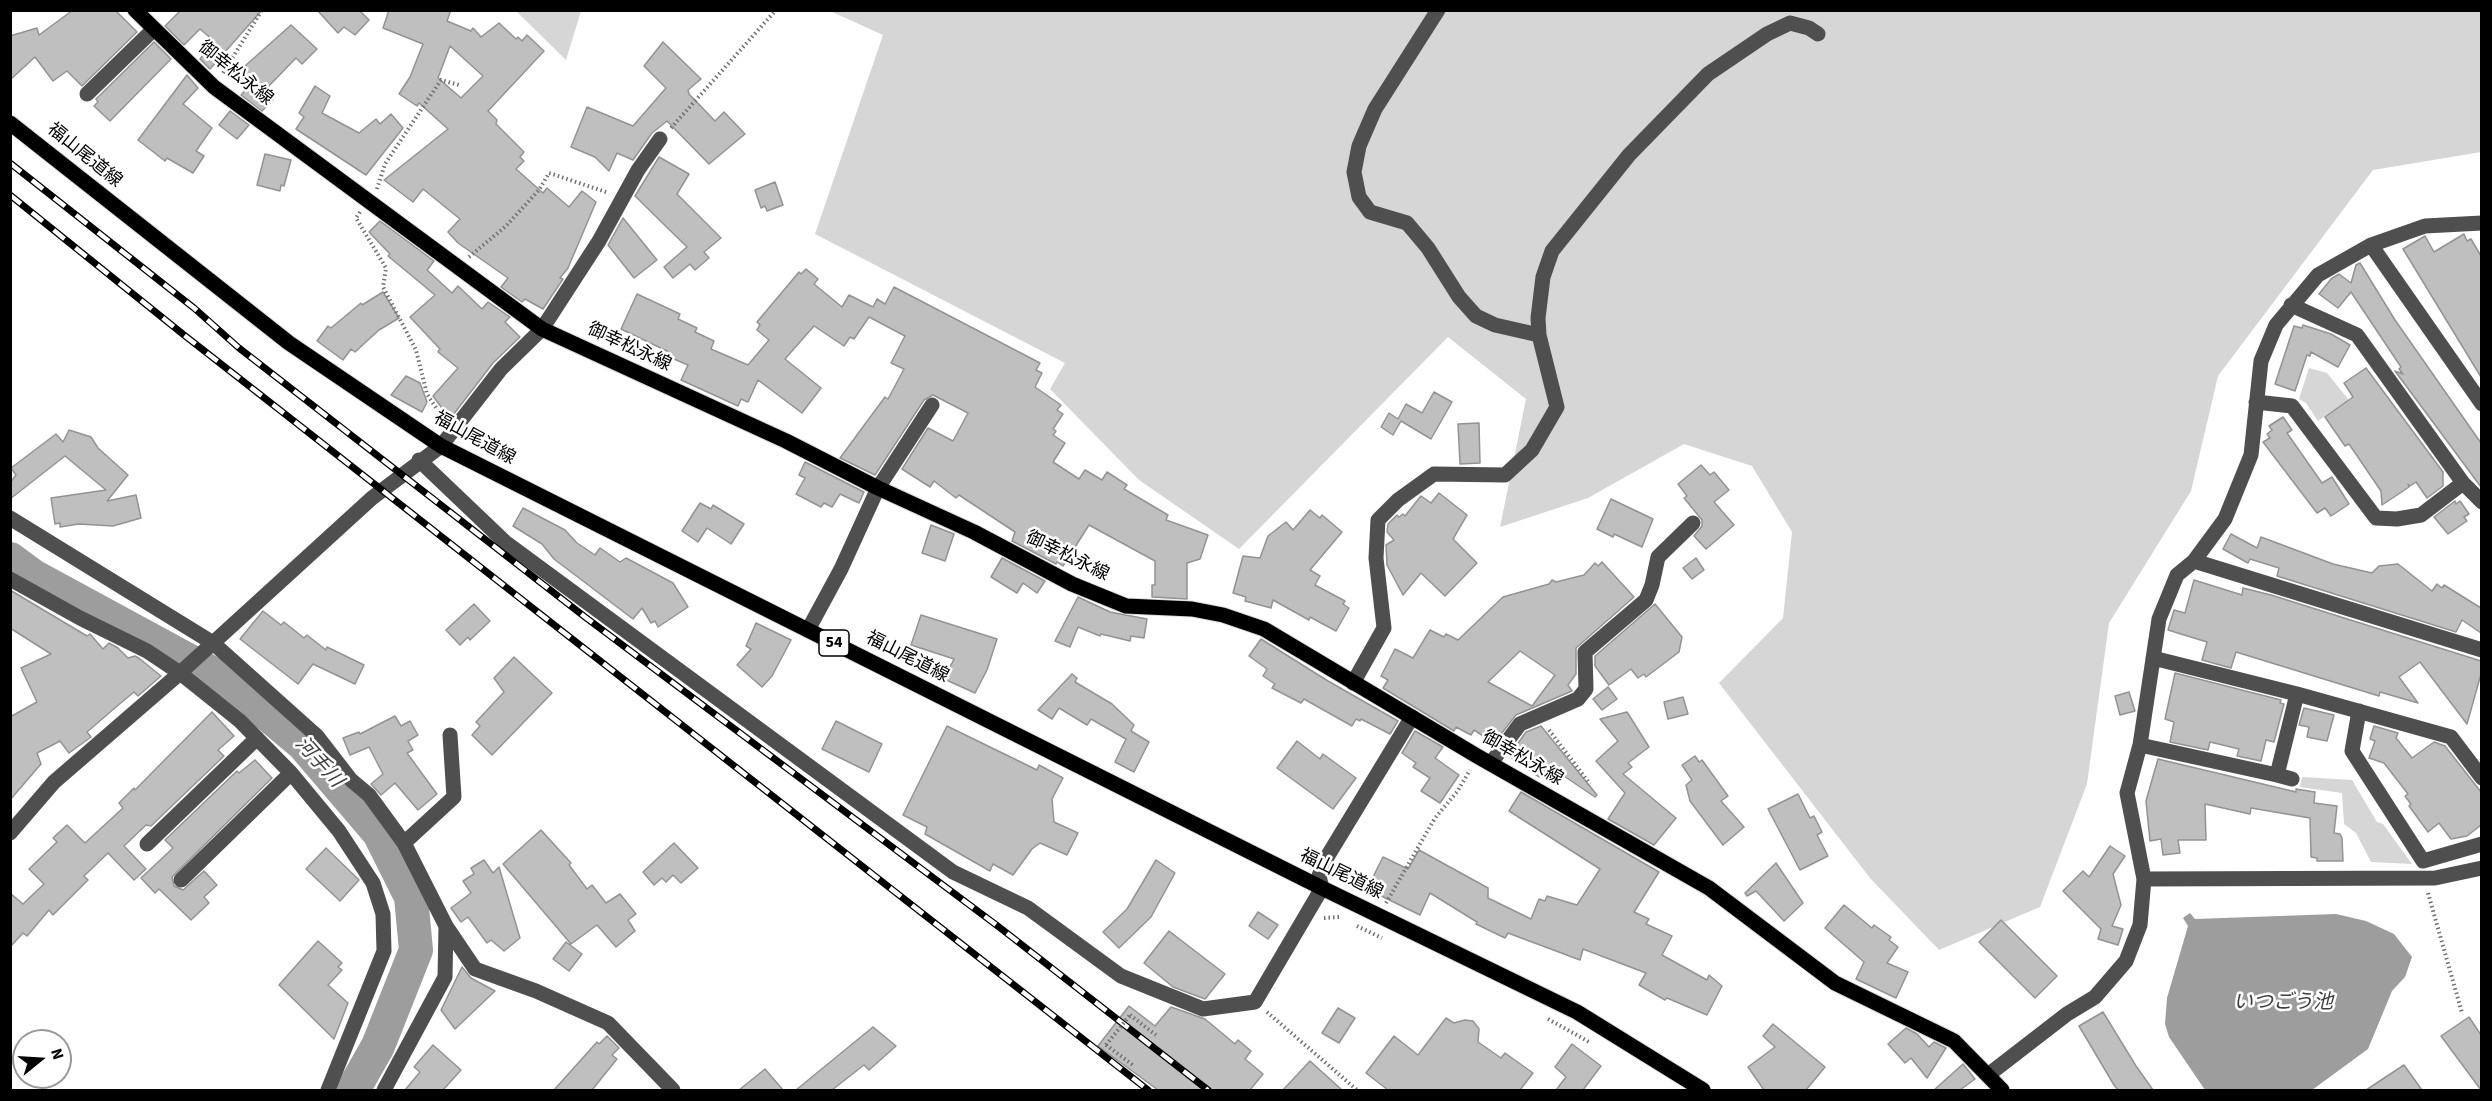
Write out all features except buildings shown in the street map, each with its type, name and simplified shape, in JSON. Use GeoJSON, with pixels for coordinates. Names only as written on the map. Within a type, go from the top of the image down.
{"type":"FeatureCollection","features":[{"type":"Feature","properties":{"kind":"main road","name":"御幸松永線"},"geometry":{"type":"LineString","coordinates":[[135,10],[214,87],[542,329],[786,441],[878,488],[974,532],[1072,584],[1126,606],[1192,609],[1223,615],[1264,629],[1353,683],[1710,888],[1835,983],[1954,1041],[2002,1090]]}},
{"type":"Feature","properties":{"kind":"main road","name":"福山尾道線"},"geometry":{"type":"LineString","coordinates":[[10,123],[289,343],[441,446],[1322,888],[1577,1012],[1703,1090]]}},
{"type":"Feature","properties":{"kind":"street"},"geometry":{"type":"LineString","coordinates":[[1438,10],[1375,109],[1359,146],[1354,172],[1359,197],[1370,212],[1407,223],[1428,248],[1459,297],[1476,316],[1495,325],[1539,335]]}},
{"type":"Feature","properties":{"kind":"street"},"geometry":{"type":"LineString","coordinates":[[1353,683],[1384,628],[1376,558],[1378,520],[1398,500],[1434,474],[1505,475],[1532,450],[1557,407],[1539,335],[1538,318],[1543,277],[1552,251],[1629,155],[1708,74],[1767,34],[1790,23],[1809,28],[1818,34]]}},
{"type":"Feature","properties":{"kind":"street"},"geometry":{"type":"LineString","coordinates":[[87,94],[154,29]]}},
{"type":"Feature","properties":{"kind":"street"},"geometry":{"type":"LineString","coordinates":[[10,833],[54,782],[211,646],[372,498],[419,460],[441,446],[501,369],[542,329],[599,241],[618,202],[660,139]]}},
{"type":"Feature","properties":{"kind":"street"},"geometry":{"type":"LineString","coordinates":[[1988,1074],[2067,1014],[2095,998],[2126,961],[2140,925],[2144,879],[2127,793],[2140,745],[2159,619],[2177,575],[2194,561],[2224,519],[2251,455],[2261,361],[2276,325],[2318,275],[2371,245],[2425,226],[2479,227]]}},
{"type":"Feature","properties":{"kind":"street"},"geometry":{"type":"LineString","coordinates":[[2371,245],[2481,404]]}},
{"type":"Feature","properties":{"kind":"street"},"geometry":{"type":"LineString","coordinates":[[2291,305],[2357,335],[2463,483],[2481,502]]}},
{"type":"Feature","properties":{"kind":"street"},"geometry":{"type":"LineString","coordinates":[[2256,402],[2292,406],[2376,518],[2397,519],[2421,514],[2463,483]]}},
{"type":"Feature","properties":{"kind":"street"},"geometry":{"type":"LineString","coordinates":[[808,630],[841,569],[878,488],[932,405]]}},
{"type":"Feature","properties":{"kind":"street"},"geometry":{"type":"LineString","coordinates":[[419,460],[506,542],[953,872],[1029,908],[1121,976],[1203,1009],[1255,1002],[1322,888],[1319,876],[1324,862],[1412,717]]}},
{"type":"Feature","properties":{"kind":"street"},"geometry":{"type":"LineString","coordinates":[[10,518],[211,646],[317,736],[351,780],[369,795],[404,843],[446,926],[475,969],[536,991],[608,1023],[673,1090]]}},
{"type":"Feature","properties":{"kind":"street"},"geometry":{"type":"LineString","coordinates":[[1484,759],[1521,724],[1578,699],[1586,689],[1585,652],[1646,600],[1658,557],[1694,523]]}},
{"type":"Feature","properties":{"kind":"street"},"geometry":{"type":"LineString","coordinates":[[2194,561],[2481,650]]}},
{"type":"Feature","properties":{"kind":"street"},"geometry":{"type":"LineString","coordinates":[[10,579],[183,671],[257,738],[291,773],[339,831],[373,883],[383,914],[384,951],[328,1090]]}},
{"type":"Feature","properties":{"kind":"street"},"geometry":{"type":"LineString","coordinates":[[2153,658],[2297,694],[2451,737],[2481,778]]}},
{"type":"Feature","properties":{"kind":"street"},"geometry":{"type":"LineString","coordinates":[[2140,745],[2284,777],[2297,694]]}},
{"type":"Feature","properties":{"kind":"street"},"geometry":{"type":"LineString","coordinates":[[2359,711],[2352,751],[2423,861],[2481,844]]}},
{"type":"Feature","properties":{"kind":"street"},"geometry":{"type":"LineString","coordinates":[[404,843],[454,797],[450,735]]}},
{"type":"Feature","properties":{"kind":"street"},"geometry":{"type":"LineString","coordinates":[[147,844],[257,738]]}},
{"type":"Feature","properties":{"kind":"street"},"geometry":{"type":"LineString","coordinates":[[181,880],[291,773]]}},
{"type":"Feature","properties":{"kind":"street"},"geometry":{"type":"LineString","coordinates":[[2144,879],[2425,878],[2481,868]]}},
{"type":"Feature","properties":{"kind":"street"},"geometry":{"type":"LineString","coordinates":[[384,1090],[445,977],[446,926]]}},
{"type":"Feature","properties":{"kind":"path"},"geometry":{"type":"LineString","coordinates":[[214,87],[262,10]]}},
{"type":"Feature","properties":{"kind":"path"},"geometry":{"type":"LineString","coordinates":[[660,139],[776,10]]}},
{"type":"Feature","properties":{"kind":"path"},"geometry":{"type":"LineString","coordinates":[[453,428],[436,410],[427,394],[416,350],[383,287],[386,268],[356,218],[376,190],[390,157],[441,80],[459,85]]}},
{"type":"Feature","properties":{"kind":"path"},"geometry":{"type":"LineString","coordinates":[[456,267],[506,226],[539,190],[549,172],[608,192],[618,202]]}},
{"type":"Feature","properties":{"kind":"path"},"geometry":{"type":"LineString","coordinates":[[1550,730],[1590,784]]}},
{"type":"Feature","properties":{"kind":"path"},"geometry":{"type":"LineString","coordinates":[[1379,915],[1435,818],[1484,759]]}},
{"type":"Feature","properties":{"kind":"path"},"geometry":{"type":"LineString","coordinates":[[2425,878],[2430,904],[2462,1012]]}},
{"type":"Feature","properties":{"kind":"path"},"geometry":{"type":"LineString","coordinates":[[1255,1002],[1358,1090]]}},
{"type":"Feature","properties":{"kind":"path"},"geometry":{"type":"LineString","coordinates":[[1133,1065],[1106,1045],[1130,1015],[1156,1035]]}},
{"type":"Feature","properties":{"kind":"shaded area"},"geometry":{"type":"Polygon","coordinates":[[[516,11],[581,11],[566,60],[516,11]]]}},
{"type":"Feature","properties":{"kind":"shaded area"},"geometry":{"type":"Polygon","coordinates":[[[830,11],[2481,11],[2481,152],[2373,170],[2218,376],[2191,491],[2109,623],[2087,784],[2040,907],[1939,950],[1870,878],[1719,683],[1783,618],[1792,532],[1752,466],[1684,444],[1588,498],[1500,527],[1526,399],[1448,337],[1239,549],[1139,480],[1050,389],[1065,363],[815,234],[883,35],[830,11]]]}},
{"type":"Feature","properties":{"kind":"shaded area"},"geometry":{"type":"Polygon","coordinates":[[[2309,368],[2327,373],[2349,400],[2318,421],[2306,403],[2299,399],[2309,368]]]}},
{"type":"Feature","properties":{"kind":"shaded area"},"geometry":{"type":"Polygon","coordinates":[[[2302,777],[2352,780],[2377,822],[2383,824],[2412,864],[2371,862],[2356,833],[2344,824],[2342,793],[2300,787],[2302,777]]]}},
{"type":"Feature","properties":{"kind":"water","name":"いつごう池"},"geometry":{"type":"Polygon","coordinates":[[[2190,913],[2195,919],[2336,914],[2366,921],[2394,934],[2412,957],[2405,977],[2392,991],[2368,1049],[2312,1090],[2205,1090],[2169,1037],[2165,1024],[2167,998],[2188,926],[2183,918],[2190,913]]]}},
{"type":"Feature","properties":{"kind":"waterway","name":"河手川"},"geometry":{"type":"LineString","coordinates":[[10,559],[33,576],[230,683],[303,744],[379,833],[411,897],[416,950],[378,1046],[353,1090]]}},
{"type":"Feature","properties":{"kind":"railway"},"geometry":{"type":"LineString","coordinates":[[10,163],[194,308],[239,348],[585,617],[999,927],[1208,1090]]}},
{"type":"Feature","properties":{"kind":"railway"},"geometry":{"type":"LineString","coordinates":[[10,195],[184,335],[1148,1090]]}}]}
